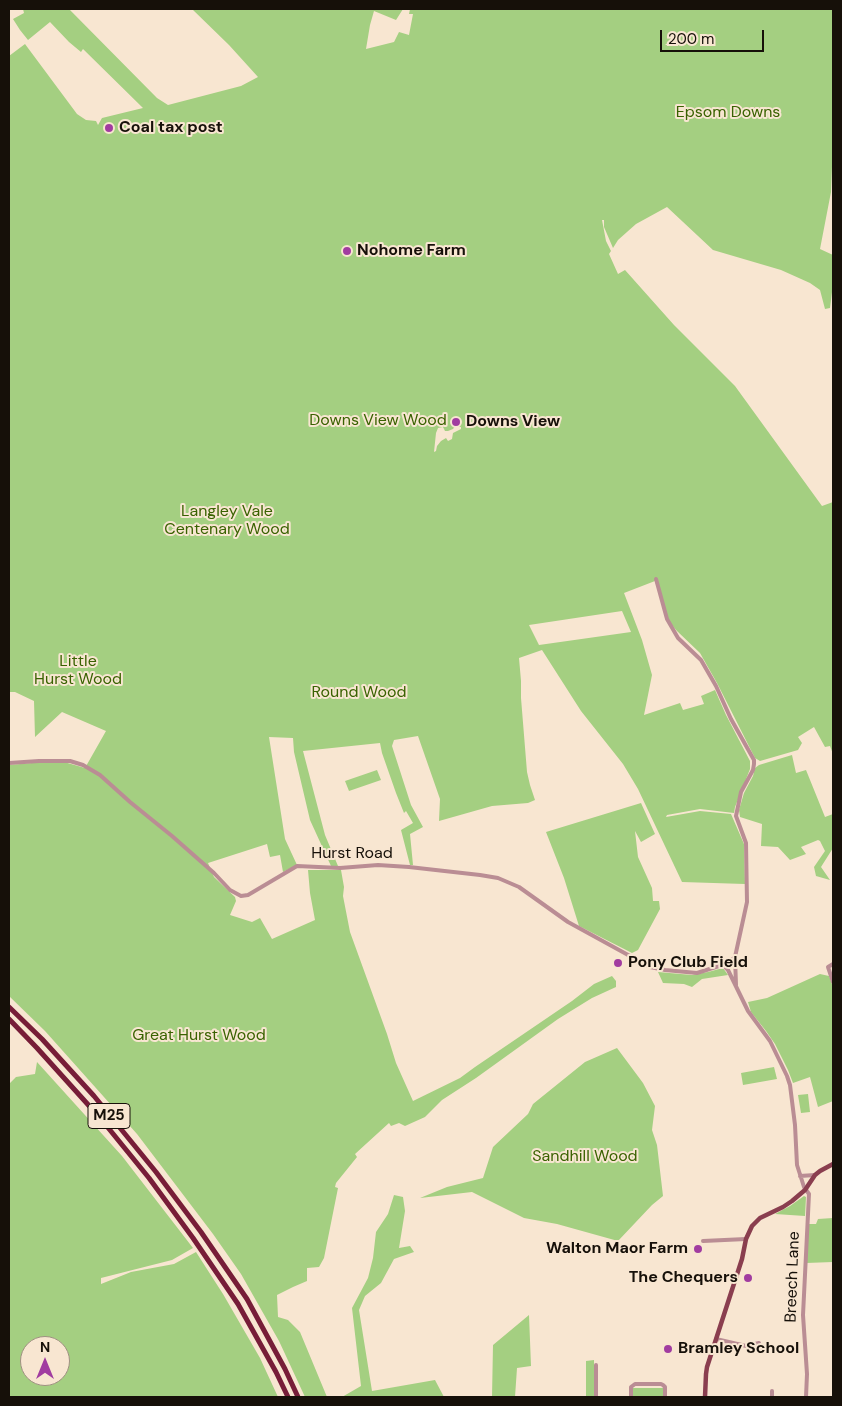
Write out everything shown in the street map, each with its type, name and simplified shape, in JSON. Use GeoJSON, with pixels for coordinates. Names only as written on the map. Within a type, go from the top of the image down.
{"type":"FeatureCollection","features":[{"type":"Feature","properties":{"kind":"highway","name":"M25"},"geometry":{"type":"LineString","coordinates":[[9,1007],[42,1039],[94,1096],[156,1172],[201,1232],[247,1299],[298,1397]]}},
{"type":"Feature","properties":{"kind":"highway","name":"M25"},"geometry":{"type":"LineString","coordinates":[[9,1019],[101,1119],[194,1238],[238,1304],[288,1397]]}},
{"type":"Feature","properties":{"kind":"main road"},"geometry":{"type":"LineString","coordinates":[[705,1397],[706,1374],[742,1259],[746,1239],[752,1226],[756,1221],[784,1207],[806,1190],[815,1175],[833,1164]]}},
{"type":"Feature","properties":{"kind":"street"},"geometry":{"type":"LineString","coordinates":[[656,579],[668,619],[674,632],[701,660],[754,760],[753,770],[741,792],[736,816],[746,843],[747,902],[735,957],[736,987]]}},
{"type":"Feature","properties":{"kind":"street","name":"Hurst Road"},"geometry":{"type":"LineString","coordinates":[[9,763],[70,761],[92,770],[172,836],[214,873],[230,890],[241,896],[248,894],[297,866],[340,868],[378,865],[480,875],[498,878],[519,887],[568,922],[650,967],[697,973],[719,966],[726,968]]}},
{"type":"Feature","properties":{"kind":"street"},"geometry":{"type":"LineString","coordinates":[[726,968],[735,957]]}},
{"type":"Feature","properties":{"kind":"street"},"geometry":{"type":"LineString","coordinates":[[833,964],[828,967],[833,982]]}},
{"type":"Feature","properties":{"kind":"street"},"geometry":{"type":"LineString","coordinates":[[726,968],[734,965]]}},
{"type":"Feature","properties":{"kind":"street","name":"Breech Lane"},"geometry":{"type":"LineString","coordinates":[[726,968],[748,1011],[770,1041],[790,1085],[797,1165],[804,1187],[809,1194],[803,1319],[807,1374],[806,1397]]}},
{"type":"Feature","properties":{"kind":"street"},"geometry":{"type":"LineString","coordinates":[[800,1176],[815,1175]]}},
{"type":"Feature","properties":{"kind":"street"},"geometry":{"type":"LineString","coordinates":[[704,1241],[746,1239]]}},
{"type":"Feature","properties":{"kind":"street"},"geometry":{"type":"LineString","coordinates":[[716,1339],[746,1346],[759,1343]]}},
{"type":"Feature","properties":{"kind":"street"},"geometry":{"type":"LineString","coordinates":[[596,1366],[596,1397]]}},
{"type":"Feature","properties":{"kind":"street"},"geometry":{"type":"LineString","coordinates":[[631,1397],[631,1387],[635,1384],[661,1384],[665,1388],[665,1397]]}},
{"type":"Feature","properties":{"kind":"street"},"geometry":{"type":"LineString","coordinates":[[772,1391],[772,1397]]}},
{"type":"Feature","properties":{"kind":"green space","name":"Langley Vale Centenary Wood"},"geometry":{"type":"Polygon","coordinates":[[[23,9],[69,9],[157,98],[168,105],[241,86],[258,77],[192,9],[403,9],[396,20],[374,11],[366,49],[394,42],[399,32],[409,35],[413,14],[409,14],[410,9],[833,9],[831,192],[820,249],[833,255],[833,292],[830,308],[825,309],[820,290],[810,283],[781,270],[713,250],[667,207],[636,224],[618,240],[613,248],[604,227],[604,220],[602,220],[606,241],[611,251],[609,254],[618,274],[625,270],[674,325],[735,386],[822,506],[833,502],[833,754],[830,746],[825,747],[814,727],[798,737],[802,743],[798,750],[760,761],[755,758],[700,653],[667,619],[655,581],[624,593],[642,640],[652,675],[644,715],[680,703],[683,710],[704,704],[701,696],[715,690],[750,761],[750,769],[734,813],[700,809],[667,815],[666,817],[700,811],[731,814],[744,844],[745,884],[682,882],[638,789],[623,764],[581,711],[542,650],[519,658],[527,772],[535,800],[528,803],[492,806],[439,821],[440,799],[418,736],[394,740],[392,746],[411,805],[423,827],[410,834],[413,865],[410,865],[401,830],[413,823],[406,811],[404,813],[380,743],[303,751],[325,835],[338,866],[331,866],[310,820],[294,752],[293,738],[269,737],[285,839],[297,865],[283,872],[280,855],[270,857],[267,844],[208,863],[214,877],[235,897],[236,901],[230,915],[252,922],[260,918],[272,939],[315,920],[308,870],[341,870],[344,887],[343,896],[350,932],[396,1063],[413,1101],[460,1078],[594,984],[612,976],[616,981],[616,987],[592,998],[558,1019],[442,1100],[425,1117],[405,1126],[399,1123],[391,1126],[389,1123],[355,1154],[357,1157],[336,1183],[335,1187],[338,1188],[324,1258],[319,1267],[307,1268],[307,1281],[277,1295],[278,1317],[288,1320],[300,1332],[327,1397],[305,1397],[279,1341],[241,1274],[213,1234],[137,1134],[45,1031],[9,996],[9,765],[64,762],[85,768],[106,731],[62,712],[35,737],[34,701],[9,690],[9,56],[25,44],[77,114],[86,120],[96,121],[98,125],[102,118],[143,108],[83,49],[81,52],[50,22],[28,40],[13,19],[24,13],[23,9]],[[456,425],[448,431],[445,431],[443,427],[438,428],[434,452],[441,441],[446,438],[448,441],[452,439],[453,433],[461,429],[461,427],[456,425]],[[622,611],[529,625],[539,645],[631,632],[622,611]]]}},
{"type":"Feature","properties":{"kind":"green space"},"geometry":{"type":"Polygon","coordinates":[[[792,755],[796,773],[806,770],[825,817],[833,814],[833,848],[821,867],[830,880],[816,876],[814,867],[825,851],[820,841],[818,840],[801,847],[806,854],[790,860],[778,847],[761,846],[762,824],[740,817],[739,810],[744,793],[755,768],[759,765],[792,755]]]}},
{"type":"Feature","properties":{"kind":"green space"},"geometry":{"type":"Polygon","coordinates":[[[377,770],[381,780],[349,791],[345,781],[377,770]]]}},
{"type":"Feature","properties":{"kind":"green space"},"geometry":{"type":"Polygon","coordinates":[[[641,803],[655,834],[641,842],[635,831],[638,857],[652,888],[653,901],[659,901],[660,909],[638,950],[632,953],[579,926],[564,878],[546,832],[641,803]]]}},
{"type":"Feature","properties":{"kind":"green space"},"geometry":{"type":"Polygon","coordinates":[[[723,968],[728,975],[702,979],[692,987],[684,984],[663,983],[658,972],[692,975],[723,968]]]}},
{"type":"Feature","properties":{"kind":"green space"},"geometry":{"type":"Polygon","coordinates":[[[820,974],[829,976],[833,987],[833,1101],[818,1107],[810,1077],[793,1083],[775,1044],[751,1012],[748,1002],[767,998],[820,974]]]}},
{"type":"Feature","properties":{"kind":"green space","name":"Sandhill Wood"},"geometry":{"type":"Polygon","coordinates":[[[617,1048],[643,1083],[655,1106],[652,1130],[657,1145],[663,1196],[618,1241],[557,1224],[524,1218],[472,1192],[420,1198],[447,1187],[483,1178],[493,1147],[528,1114],[533,1104],[585,1062],[617,1048]]]}},
{"type":"Feature","properties":{"kind":"green space"},"geometry":{"type":"Polygon","coordinates":[[[37,1062],[122,1156],[193,1248],[172,1260],[101,1278],[101,1284],[131,1272],[174,1264],[196,1252],[260,1358],[278,1397],[9,1397],[9,1084],[16,1077],[35,1074],[37,1062]]]}},
{"type":"Feature","properties":{"kind":"green space"},"geometry":{"type":"Polygon","coordinates":[[[774,1067],[777,1079],[743,1085],[741,1073],[774,1067]]]}},
{"type":"Feature","properties":{"kind":"green space"},"geometry":{"type":"Polygon","coordinates":[[[808,1094],[810,1112],[801,1113],[798,1095],[808,1094]]]}},
{"type":"Feature","properties":{"kind":"green space"},"geometry":{"type":"Polygon","coordinates":[[[394,1195],[403,1197],[405,1211],[399,1248],[410,1246],[414,1252],[394,1259],[381,1283],[365,1296],[359,1310],[372,1391],[435,1380],[444,1397],[342,1397],[361,1386],[352,1308],[368,1278],[376,1232],[388,1214],[394,1195]]]}},
{"type":"Feature","properties":{"kind":"green space"},"geometry":{"type":"Polygon","coordinates":[[[804,1196],[806,1197],[805,1216],[775,1214],[790,1206],[804,1196]]]}},
{"type":"Feature","properties":{"kind":"green space"},"geometry":{"type":"Polygon","coordinates":[[[833,1218],[833,1262],[806,1263],[808,1224],[816,1224],[818,1219],[833,1218]]]}},
{"type":"Feature","properties":{"kind":"green space"},"geometry":{"type":"Polygon","coordinates":[[[529,1315],[531,1366],[517,1368],[515,1397],[492,1397],[493,1345],[529,1315]]]}},
{"type":"Feature","properties":{"kind":"green space"},"geometry":{"type":"Polygon","coordinates":[[[594,1360],[594,1397],[586,1397],[586,1361],[594,1360]]]}},
{"type":"Feature","properties":{"kind":"green space"},"geometry":{"type":"Polygon","coordinates":[[[633,1388],[663,1388],[664,1397],[633,1397],[633,1388]]]}},
{"type":"Feature","properties":{"kind":"place","name":"Coal tax post"},"geometry":{"type":"Point","coordinates":[109,128]}},
{"type":"Feature","properties":{"kind":"place","name":"Nohome Farm"},"geometry":{"type":"Point","coordinates":[347,251]}},
{"type":"Feature","properties":{"kind":"place","name":"Downs View"},"geometry":{"type":"Point","coordinates":[456,422]}},
{"type":"Feature","properties":{"kind":"place","name":"Pony Club Field"},"geometry":{"type":"Point","coordinates":[618,963]}},
{"type":"Feature","properties":{"kind":"place","name":"Walton Maor Farm"},"geometry":{"type":"Point","coordinates":[698,1249]}},
{"type":"Feature","properties":{"kind":"place","name":"The Chequers"},"geometry":{"type":"Point","coordinates":[748,1278]}},
{"type":"Feature","properties":{"kind":"place","name":"Bramley School"},"geometry":{"type":"Point","coordinates":[668,1349]}},
{"type":"Feature","properties":{"kind":"park label","name":"Epsom Downs"},"geometry":{"type":"Point","coordinates":[728,113]}},
{"type":"Feature","properties":{"kind":"park label","name":"Downs View Wood"},"geometry":{"type":"Point","coordinates":[378,421]}},
{"type":"Feature","properties":{"kind":"park label","name":"Little Hurst Wood"},"geometry":{"type":"Point","coordinates":[78,671]}},
{"type":"Feature","properties":{"kind":"park label","name":"Round Wood"},"geometry":{"type":"Point","coordinates":[359,693]}},
{"type":"Feature","properties":{"kind":"park label","name":"Great Hurst Wood"},"geometry":{"type":"Point","coordinates":[199,1036]}}]}
